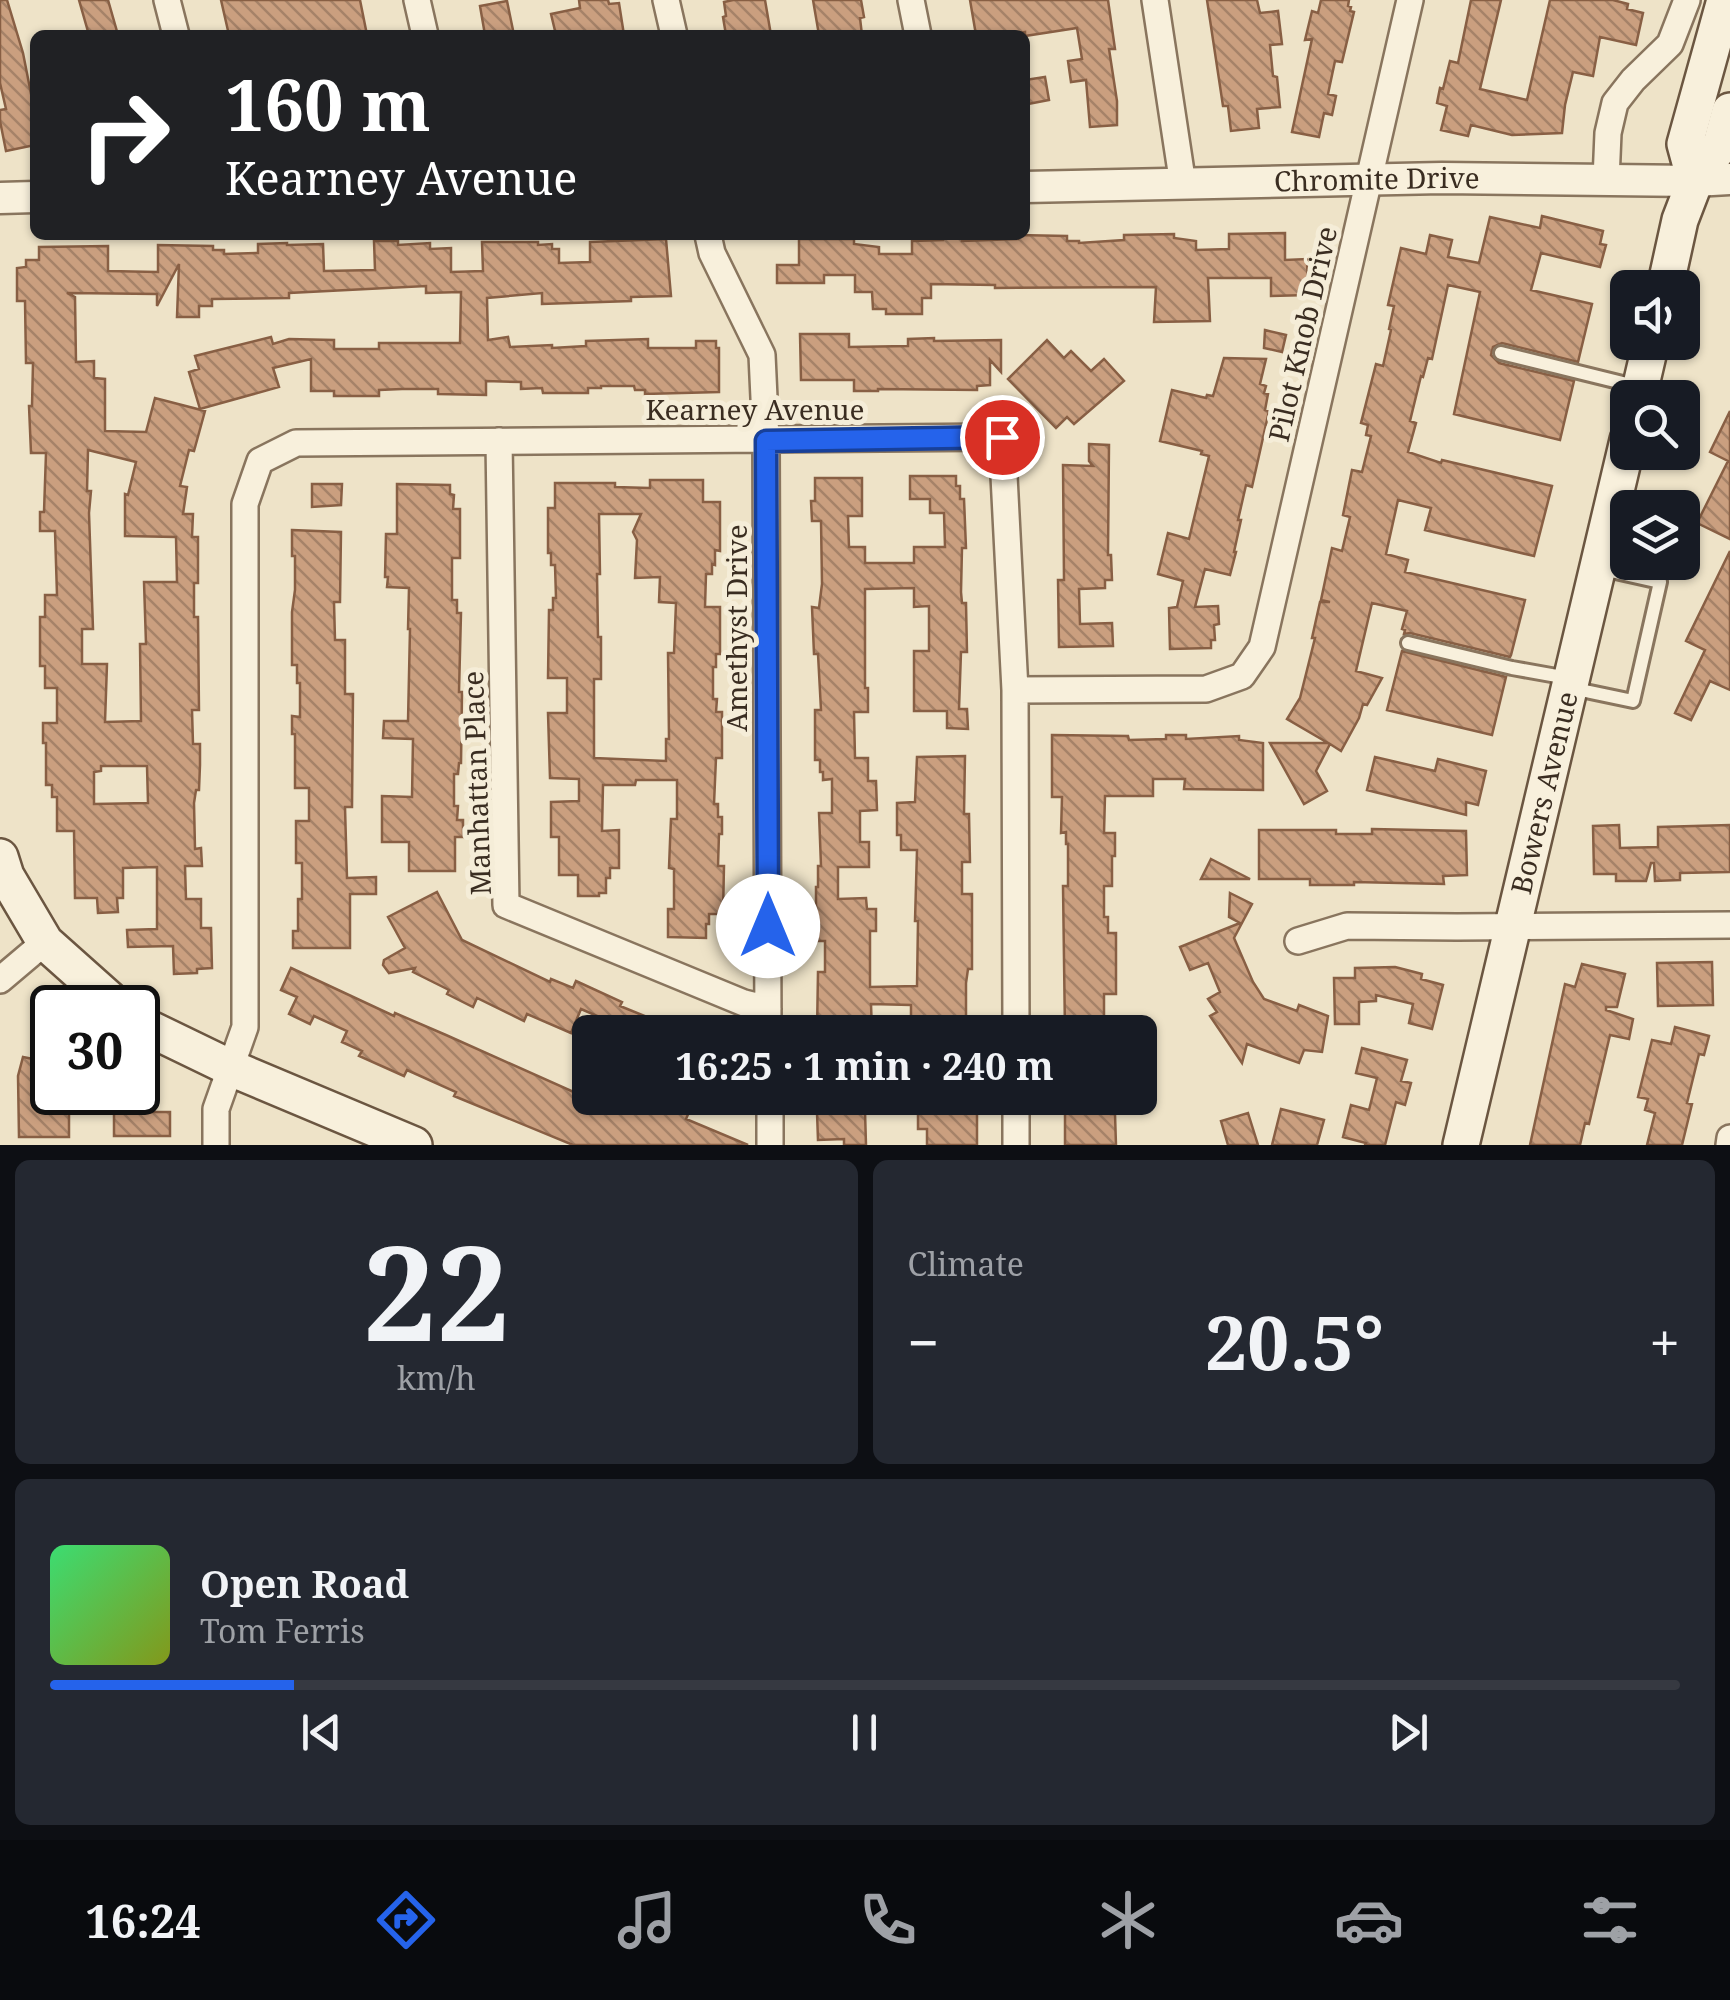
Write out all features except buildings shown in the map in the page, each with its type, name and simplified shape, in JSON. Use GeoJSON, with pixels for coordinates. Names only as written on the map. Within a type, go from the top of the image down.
{"type":"FeatureCollection","features":[{"type":"Feature","properties":{"kind":"main road"},"geometry":{"type":"LineString","coordinates":[[1694,181],[1685,144],[1725,0]]}},
{"type":"Feature","properties":{"kind":"main road"},"geometry":{"type":"LineString","coordinates":[[1669,270],[1694,181],[1721,144],[1730,111]]}},
{"type":"Feature","properties":{"kind":"main road","name":"Bowers Avenue"},"geometry":{"type":"LineString","coordinates":[[1461,1145],[1620,470]]}},
{"type":"Feature","properties":{"kind":"main road"},"geometry":{"type":"LineString","coordinates":[[0,857],[6,876],[45,942],[93,985]]}},
{"type":"Feature","properties":{"kind":"main road"},"geometry":{"type":"LineString","coordinates":[[160,1034],[414,1145]]}},
{"type":"Feature","properties":{"kind":"street"},"geometry":{"type":"LineString","coordinates":[[168,0],[175,30]]}},
{"type":"Feature","properties":{"kind":"street"},"geometry":{"type":"LineString","coordinates":[[417,0],[424,30]]}},
{"type":"Feature","properties":{"kind":"street"},"geometry":{"type":"LineString","coordinates":[[666,0],[673,30]]}},
{"type":"Feature","properties":{"kind":"street"},"geometry":{"type":"LineString","coordinates":[[911,0],[917,30]]}},
{"type":"Feature","properties":{"kind":"street"},"geometry":{"type":"LineString","coordinates":[[1155,0],[1183,185]]}},
{"type":"Feature","properties":{"kind":"street","name":"Pilot Knob Drive"},"geometry":{"type":"LineString","coordinates":[[1014,690],[1206,689],[1242,676],[1262,648],[1410,0]]}},
{"type":"Feature","properties":{"kind":"street"},"geometry":{"type":"LineString","coordinates":[[1606,180],[1608,132],[1616,102],[1670,44],[1687,0]]}},
{"type":"Feature","properties":{"kind":"street","name":"Chromite Drive"},"geometry":{"type":"LineString","coordinates":[[1030,187],[1442,178],[1730,179]]}},
{"type":"Feature","properties":{"kind":"street"},"geometry":{"type":"LineString","coordinates":[[0,198],[30,197]]}},
{"type":"Feature","properties":{"kind":"street","name":"Amethyst Drive"},"geometry":{"type":"LineString","coordinates":[[709,240],[762,355],[766,441],[768,1015]]}},
{"type":"Feature","properties":{"kind":"street","name":"Kearney Avenue"},"geometry":{"type":"LineString","coordinates":[[231,1068],[245,1027],[245,504],[260,461],[296,443],[1002,437],[1014,690]]}},
{"type":"Feature","properties":{"kind":"street","name":"Manhattan Place"},"geometry":{"type":"LineString","coordinates":[[499,440],[506,904],[744,1003],[761,1015]]}},
{"type":"Feature","properties":{"kind":"street"},"geometry":{"type":"LineString","coordinates":[[1014,690],[1016,1015]]}},
{"type":"Feature","properties":{"kind":"street"},"geometry":{"type":"LineString","coordinates":[[1298,941],[1348,926],[1730,925]]}},
{"type":"Feature","properties":{"kind":"street"},"geometry":{"type":"LineString","coordinates":[[0,980],[45,942]]}},
{"type":"Feature","properties":{"kind":"street"},"geometry":{"type":"LineString","coordinates":[[216,1145],[216,1109],[231,1068]]}},
{"type":"Feature","properties":{"kind":"street"},"geometry":{"type":"LineString","coordinates":[[770,1115],[770,1145]]}},
{"type":"Feature","properties":{"kind":"street"},"geometry":{"type":"LineString","coordinates":[[1016,1115],[1016,1145]]}},
{"type":"Feature","properties":{"kind":"lane"},"geometry":{"type":"LineString","coordinates":[[1501,354],[1610,384]]}},
{"type":"Feature","properties":{"kind":"lane"},"geometry":{"type":"LineString","coordinates":[[1408,643],[1633,701],[1660,582],[1596,567]]}},
{"type":"Feature","properties":{"kind":"route"},"geometry":{"type":"LineString","coordinates":[[768,926],[766,441],[1002,437]]}}]}
